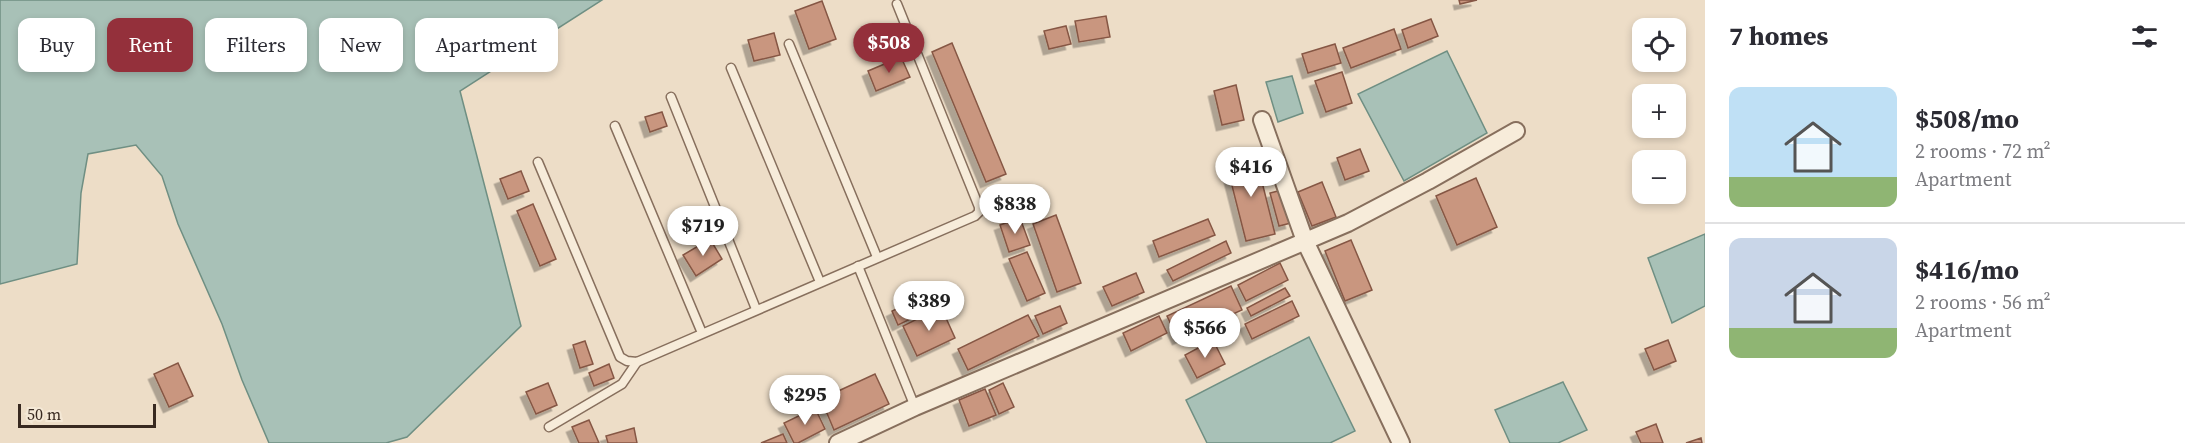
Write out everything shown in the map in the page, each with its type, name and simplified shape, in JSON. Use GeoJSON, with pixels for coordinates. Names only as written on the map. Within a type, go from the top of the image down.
{"type":"FeatureCollection","features":[{"type":"Feature","properties":{"kind":"street"},"geometry":{"type":"LineString","coordinates":[[1262,120],[1305,241],[1401,443]]}},
{"type":"Feature","properties":{"kind":"street"},"geometry":{"type":"LineString","coordinates":[[838,443],[915,406],[1305,241],[1368,212],[1516,131]]}},
{"type":"Feature","properties":{"kind":"lane"},"geometry":{"type":"LineString","coordinates":[[538,162],[620,357],[627,361],[637,362],[975,216],[980,207],[897,4]]}},
{"type":"Feature","properties":{"kind":"lane"},"geometry":{"type":"LineString","coordinates":[[789,44],[877,257]]}},
{"type":"Feature","properties":{"kind":"lane"},"geometry":{"type":"LineString","coordinates":[[731,68],[820,282]]}},
{"type":"Feature","properties":{"kind":"lane"},"geometry":{"type":"LineString","coordinates":[[671,97],[756,309]]}},
{"type":"Feature","properties":{"kind":"lane"},"geometry":{"type":"LineString","coordinates":[[615,126],[702,333]]}},
{"type":"Feature","properties":{"kind":"lane"},"geometry":{"type":"LineString","coordinates":[[858,266],[915,406]]}},
{"type":"Feature","properties":{"kind":"lane"},"geometry":{"type":"LineString","coordinates":[[549,427],[622,384],[637,362]]}},
{"type":"Feature","properties":{"kind":"shaded area"},"geometry":{"type":"Polygon","coordinates":[[[0,0],[602,0],[558,28],[558,18],[415,18],[415,72],[490,72],[460,91],[521,326],[407,437],[386,443],[269,443],[242,380],[222,324],[178,224],[162,176],[136,145],[88,154],[81,193],[77,264],[0,284],[0,0]]]}},
{"type":"Feature","properties":{"kind":"shaded area"},"geometry":{"type":"Polygon","coordinates":[[[1447,51],[1487,133],[1404,181],[1358,94],[1447,51]]]}},
{"type":"Feature","properties":{"kind":"shaded area"},"geometry":{"type":"Polygon","coordinates":[[[1292,76],[1303,113],[1278,122],[1266,82],[1292,76]]]}},
{"type":"Feature","properties":{"kind":"shaded area"},"geometry":{"type":"Polygon","coordinates":[[[1705,234],[1705,306],[1672,323],[1648,258],[1705,234]]]}},
{"type":"Feature","properties":{"kind":"shaded area"},"geometry":{"type":"Polygon","coordinates":[[[1309,337],[1355,431],[1330,443],[1207,443],[1186,400],[1309,337]]]}},
{"type":"Feature","properties":{"kind":"shaded area"},"geometry":{"type":"Polygon","coordinates":[[[1563,382],[1587,430],[1558,443],[1510,443],[1495,410],[1563,382]]]}},
{"type":"Feature","properties":{"kind":"building"},"geometry":{"type":"Polygon","coordinates":[[[1459,0],[1477,0],[1460,4],[1459,0]]]}},
{"type":"Feature","properties":{"kind":"building"},"geometry":{"type":"Polygon","coordinates":[[[822,1],[836,39],[809,49],[795,11],[822,1]]]}},
{"type":"Feature","properties":{"kind":"building"},"geometry":{"type":"Polygon","coordinates":[[[1106,16],[1110,37],[1079,42],[1075,21],[1106,16]]]}},
{"type":"Feature","properties":{"kind":"building"},"geometry":{"type":"Polygon","coordinates":[[[1431,19],[1438,36],[1408,48],[1402,30],[1431,19]]]}},
{"type":"Feature","properties":{"kind":"building"},"geometry":{"type":"Polygon","coordinates":[[[1066,26],[1071,44],[1049,49],[1044,31],[1066,26]]]}},
{"type":"Feature","properties":{"kind":"building"},"geometry":{"type":"Polygon","coordinates":[[[1394,29],[1401,49],[1351,68],[1343,48],[1394,29]]]}},
{"type":"Feature","properties":{"kind":"building"},"geometry":{"type":"Polygon","coordinates":[[[774,33],[780,55],[754,61],[748,40],[774,33]]]}},
{"type":"Feature","properties":{"kind":"building"},"geometry":{"type":"Polygon","coordinates":[[[952,43],[1006,174],[986,182],[932,52],[952,43]]]}},
{"type":"Feature","properties":{"kind":"building"},"geometry":{"type":"Polygon","coordinates":[[[1335,44],[1341,63],[1308,73],[1302,54],[1335,44]]]}},
{"type":"Feature","properties":{"kind":"building"},"geometry":{"type":"Polygon","coordinates":[[[901,57],[910,77],[876,91],[868,71],[901,57]]]}},
{"type":"Feature","properties":{"kind":"building"},"geometry":{"type":"Polygon","coordinates":[[[1342,72],[1352,103],[1326,112],[1315,81],[1342,72]]]}},
{"type":"Feature","properties":{"kind":"building"},"geometry":{"type":"Polygon","coordinates":[[[1236,85],[1244,120],[1222,125],[1214,91],[1236,85]]]}},
{"type":"Feature","properties":{"kind":"building"},"geometry":{"type":"Polygon","coordinates":[[[662,112],[667,126],[650,132],[645,117],[662,112]]]}},
{"type":"Feature","properties":{"kind":"building"},"geometry":{"type":"Polygon","coordinates":[[[1360,149],[1369,171],[1345,180],[1337,158],[1360,149]]]}},
{"type":"Feature","properties":{"kind":"building"},"geometry":{"type":"Polygon","coordinates":[[[1255,154],[1275,234],[1246,241],[1226,162],[1255,154]]]}},
{"type":"Feature","properties":{"kind":"building"},"geometry":{"type":"Polygon","coordinates":[[[521,171],[529,191],[508,199],[500,179],[521,171]]]}},
{"type":"Feature","properties":{"kind":"building"},"geometry":{"type":"Polygon","coordinates":[[[1476,178],[1497,227],[1457,245],[1436,196],[1476,178]]]}},
{"type":"Feature","properties":{"kind":"building"},"geometry":{"type":"Polygon","coordinates":[[[1322,182],[1336,217],[1312,226],[1298,192],[1322,182]]]}},
{"type":"Feature","properties":{"kind":"building"},"geometry":{"type":"Polygon","coordinates":[[[1282,190],[1291,223],[1279,226],[1270,193],[1282,190]]]}},
{"type":"Feature","properties":{"kind":"building"},"geometry":{"type":"Polygon","coordinates":[[[533,204],[556,259],[540,266],[517,211],[533,204]]]}},
{"type":"Feature","properties":{"kind":"building"},"geometry":{"type":"Polygon","coordinates":[[[1056,215],[1081,283],[1057,292],[1033,224],[1056,215]]]}},
{"type":"Feature","properties":{"kind":"building"},"geometry":{"type":"Polygon","coordinates":[[[1020,218],[1030,245],[1009,252],[1000,225],[1020,218]]]}},
{"type":"Feature","properties":{"kind":"building"},"geometry":{"type":"Polygon","coordinates":[[[1208,219],[1215,235],[1159,257],[1153,241],[1208,219]]]}},
{"type":"Feature","properties":{"kind":"building"},"geometry":{"type":"Polygon","coordinates":[[[710,239],[722,259],[696,276],[683,255],[710,239]]]}},
{"type":"Feature","properties":{"kind":"building"},"geometry":{"type":"Polygon","coordinates":[[[1351,240],[1372,290],[1345,301],[1325,251],[1351,240]]]}},
{"type":"Feature","properties":{"kind":"building"},"geometry":{"type":"Polygon","coordinates":[[[1226,241],[1231,253],[1173,281],[1167,270],[1226,241]]]}},
{"type":"Feature","properties":{"kind":"building"},"geometry":{"type":"Polygon","coordinates":[[[1027,252],[1045,293],[1027,301],[1009,259],[1027,252]]]}},
{"type":"Feature","properties":{"kind":"building"},"geometry":{"type":"Polygon","coordinates":[[[1280,263],[1288,280],[1246,301],[1238,285],[1280,263]]]}},
{"type":"Feature","properties":{"kind":"building"},"geometry":{"type":"Polygon","coordinates":[[[1136,273],[1144,292],[1112,306],[1103,287],[1136,273]]]}},
{"type":"Feature","properties":{"kind":"building"},"geometry":{"type":"Polygon","coordinates":[[[1231,286],[1242,310],[1178,339],[1167,316],[1231,286]]]}},
{"type":"Feature","properties":{"kind":"building"},"geometry":{"type":"Polygon","coordinates":[[[1285,288],[1290,296],[1251,316],[1247,308],[1285,288]]]}},
{"type":"Feature","properties":{"kind":"building"},"geometry":{"type":"Polygon","coordinates":[[[913,301],[919,315],[898,325],[892,311],[913,301]]]}},
{"type":"Feature","properties":{"kind":"building"},"geometry":{"type":"Polygon","coordinates":[[[1292,301],[1299,316],[1252,339],[1245,324],[1292,301]]]}},
{"type":"Feature","properties":{"kind":"building"},"geometry":{"type":"Polygon","coordinates":[[[1060,306],[1067,323],[1043,334],[1035,316],[1060,306]]]}},
{"type":"Feature","properties":{"kind":"building"},"geometry":{"type":"Polygon","coordinates":[[[941,307],[955,338],[917,356],[903,326],[941,307]]]}},
{"type":"Feature","properties":{"kind":"building"},"geometry":{"type":"Polygon","coordinates":[[[1028,315],[1039,336],[968,370],[958,349],[1028,315]]]}},
{"type":"Feature","properties":{"kind":"building"},"geometry":{"type":"Polygon","coordinates":[[[1159,316],[1167,333],[1131,351],[1123,333],[1159,316]]]}},
{"type":"Feature","properties":{"kind":"building"},"geometry":{"type":"Polygon","coordinates":[[[1213,340],[1225,364],[1197,378],[1185,355],[1213,340]]]}},
{"type":"Feature","properties":{"kind":"building"},"geometry":{"type":"Polygon","coordinates":[[[1668,340],[1676,361],[1654,370],[1645,349],[1668,340]]]}},
{"type":"Feature","properties":{"kind":"building"},"geometry":{"type":"Polygon","coordinates":[[[585,341],[593,364],[580,368],[573,345],[585,341]]]}},
{"type":"Feature","properties":{"kind":"building"},"geometry":{"type":"Polygon","coordinates":[[[178,363],[193,396],[169,407],[154,374],[178,363]]]}},
{"type":"Feature","properties":{"kind":"building"},"geometry":{"type":"Polygon","coordinates":[[[609,364],[614,378],[594,386],[589,373],[609,364]]]}},
{"type":"Feature","properties":{"kind":"building"},"geometry":{"type":"Polygon","coordinates":[[[875,374],[889,404],[834,430],[821,399],[875,374]]]}},
{"type":"Feature","properties":{"kind":"building"},"geometry":{"type":"Polygon","coordinates":[[[548,383],[557,405],[536,414],[526,392],[548,383]]]}},
{"type":"Feature","properties":{"kind":"building"},"geometry":{"type":"Polygon","coordinates":[[[1003,383],[1014,407],[999,414],[989,390],[1003,383]]]}},
{"type":"Feature","properties":{"kind":"building"},"geometry":{"type":"Polygon","coordinates":[[[985,389],[996,415],[969,426],[959,400],[985,389]]]}},
{"type":"Feature","properties":{"kind":"building"},"geometry":{"type":"Polygon","coordinates":[[[815,408],[825,429],[794,443],[784,423],[815,408]]]}},
{"type":"Feature","properties":{"kind":"building"},"geometry":{"type":"Polygon","coordinates":[[[589,420],[599,443],[579,443],[572,427],[589,420]]]}},
{"type":"Feature","properties":{"kind":"building"},"geometry":{"type":"Polygon","coordinates":[[[1656,424],[1663,443],[1641,443],[1636,432],[1656,424]]]}},
{"type":"Feature","properties":{"kind":"building"},"geometry":{"type":"Polygon","coordinates":[[[634,428],[637,443],[608,443],[606,436],[634,428]]]}},
{"type":"Feature","properties":{"kind":"building"},"geometry":{"type":"Polygon","coordinates":[[[783,434],[787,443],[761,443],[783,434]]]}},
{"type":"Feature","properties":{"kind":"building"},"geometry":{"type":"Polygon","coordinates":[[[1701,438],[1702,443],[1686,443],[1701,438]]]}}]}
